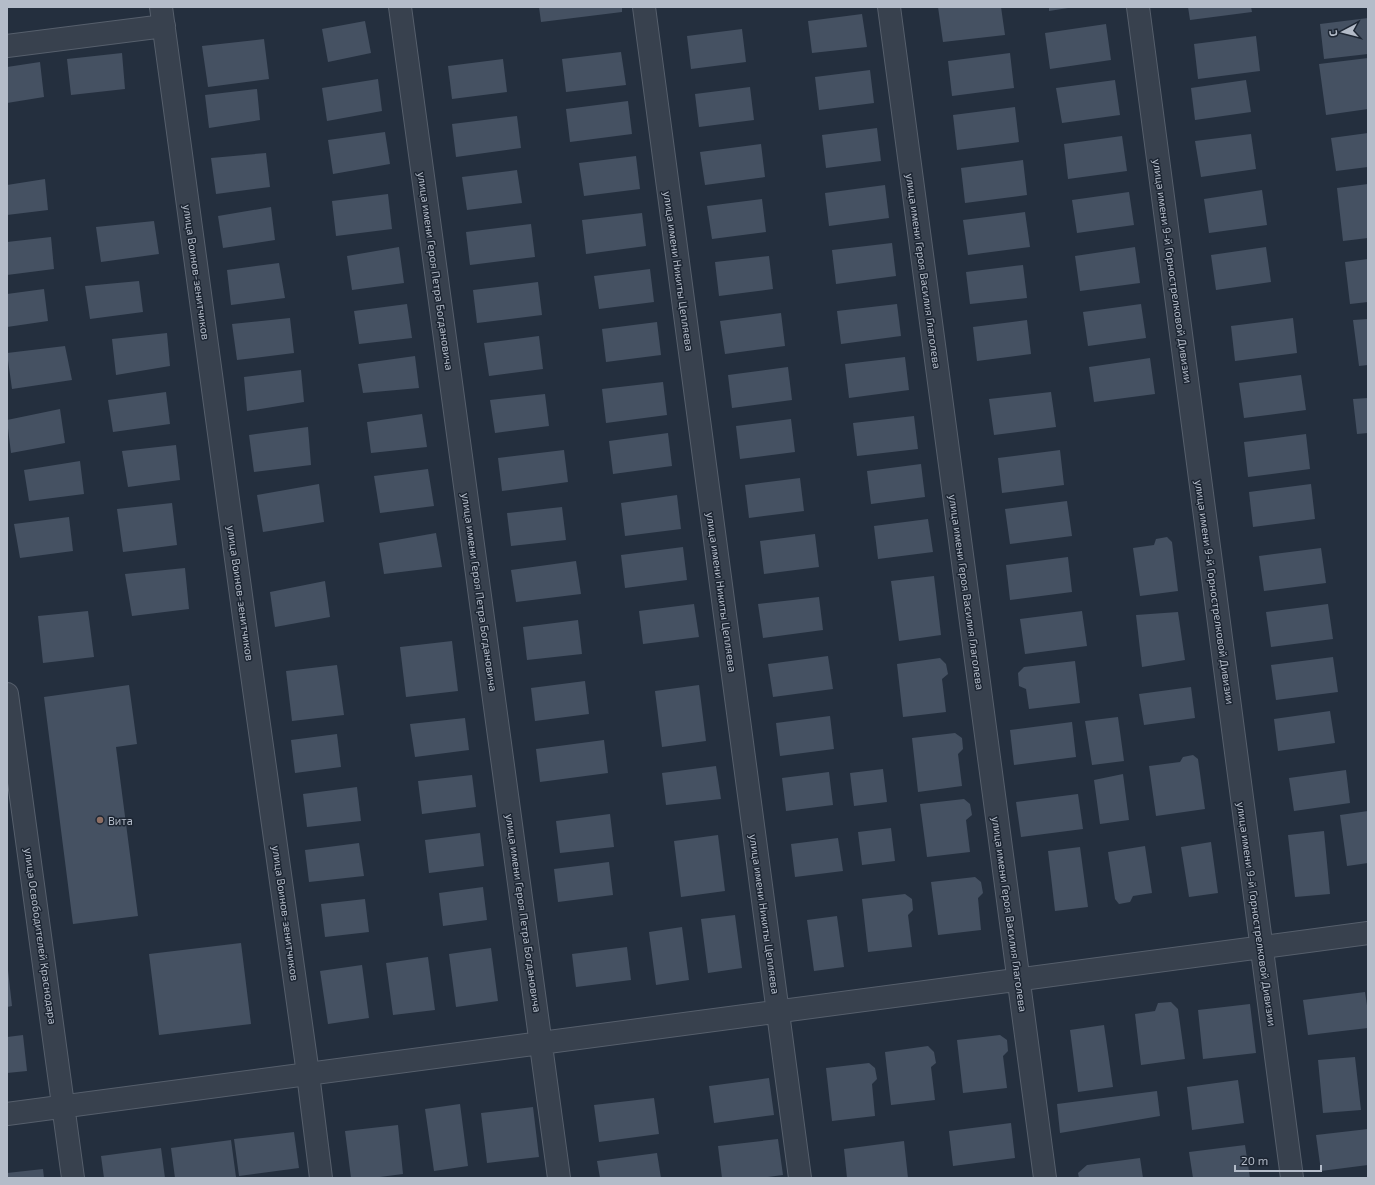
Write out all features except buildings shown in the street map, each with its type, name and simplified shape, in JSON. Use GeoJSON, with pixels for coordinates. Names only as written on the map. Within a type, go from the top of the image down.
{"type":"FeatureCollection","features":[{"type":"Feature","properties":{"kind":"street","name":"улица имени Героя Петра Богдановича"},"geometry":{"type":"LineString","coordinates":[[400,7],[559,1178]]}},
{"type":"Feature","properties":{"kind":"street","name":"улица имени Никиты Цепляева"},"geometry":{"type":"LineString","coordinates":[[644,7],[800,1178]]}},
{"type":"Feature","properties":{"kind":"street","name":"улица имени Героя Василия Глаголева"},"geometry":{"type":"LineString","coordinates":[[889,7],[1046,1178]]}},
{"type":"Feature","properties":{"kind":"street","name":"улица имени 9-й Горнострелковой Дивизии"},"geometry":{"type":"LineString","coordinates":[[1138,7],[1292,1178]]}},
{"type":"Feature","properties":{"kind":"street"},"geometry":{"type":"LineString","coordinates":[[7,46],[162,16]]}},
{"type":"Feature","properties":{"kind":"street","name":"улица Воинов-зенитчиков"},"geometry":{"type":"LineString","coordinates":[[162,16],[308,1074],[321,1178]]}},
{"type":"Feature","properties":{"kind":"street","name":"улица Освободителей Краснодара"},"geometry":{"type":"LineString","coordinates":[[7,694],[73,1178]]}},
{"type":"Feature","properties":{"kind":"street"},"geometry":{"type":"LineString","coordinates":[[7,1114],[1368,933]]}},
{"type":"Feature","properties":{"kind":"place","name":"Вита"},"geometry":{"type":"Point","coordinates":[100,820]}}]}
